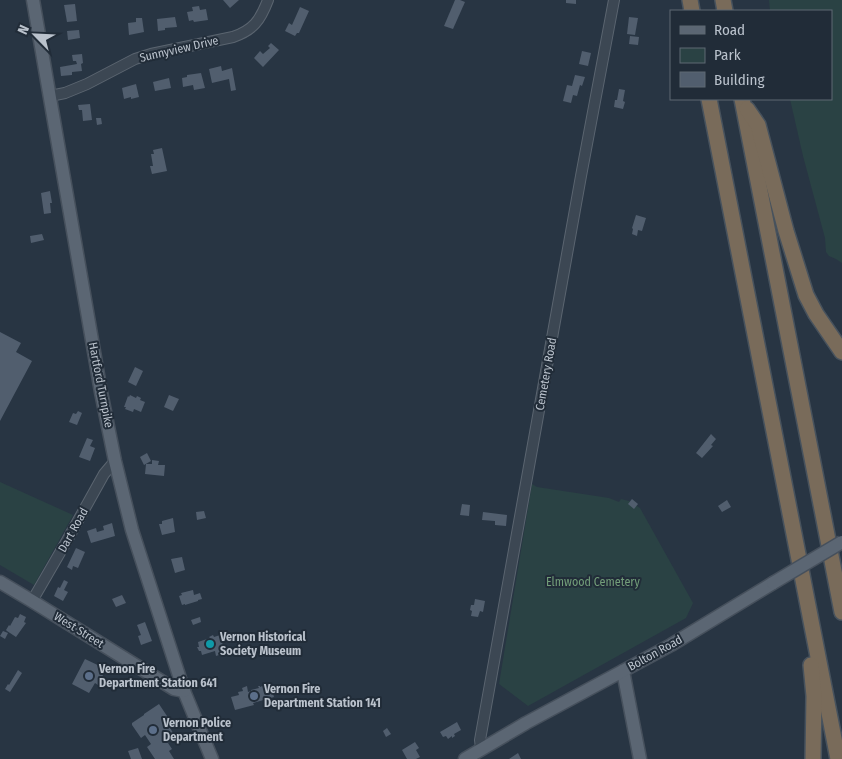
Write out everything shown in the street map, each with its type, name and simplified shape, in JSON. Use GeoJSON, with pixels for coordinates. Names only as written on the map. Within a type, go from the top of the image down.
{"type":"FeatureCollection","features":[{"type":"Feature","properties":{"kind":"highway"},"geometry":{"type":"LineString","coordinates":[[709,100],[838,759]]}},
{"type":"Feature","properties":{"kind":"highway"},"geometry":{"type":"LineString","coordinates":[[742,100],[758,126],[786,231],[806,295],[816,314],[842,352]]}},
{"type":"Feature","properties":{"kind":"highway"},"geometry":{"type":"LineString","coordinates":[[742,100],[842,612]]}},
{"type":"Feature","properties":{"kind":"highway"},"geometry":{"type":"LineString","coordinates":[[810,614],[807,642],[814,696],[813,759]]}},
{"type":"Feature","properties":{"kind":"main road","name":"Hartford Turnpike"},"geometry":{"type":"LineString","coordinates":[[33,0],[101,392],[115,461],[132,530],[184,691],[212,759]]}},
{"type":"Feature","properties":{"kind":"main road","name":"Bolton Road"},"geometry":{"type":"LineString","coordinates":[[465,759],[481,748],[671,645],[842,542]]}},
{"type":"Feature","properties":{"kind":"main road","name":"West Street"},"geometry":{"type":"LineString","coordinates":[[0,582],[174,689],[184,691]]}},
{"type":"Feature","properties":{"kind":"main road"},"geometry":{"type":"LineString","coordinates":[[623,671],[640,759]]}},
{"type":"Feature","properties":{"kind":"street","name":"Sunnyview Drive"},"geometry":{"type":"LineString","coordinates":[[50,96],[65,93],[87,84],[135,59],[244,33],[255,24],[263,13],[268,0]]}},
{"type":"Feature","properties":{"kind":"street","name":"Cemetery Road"},"geometry":{"type":"LineString","coordinates":[[481,748],[480,740],[614,0]]}},
{"type":"Feature","properties":{"kind":"street","name":"Dart Road"},"geometry":{"type":"LineString","coordinates":[[32,601],[104,474],[115,461]]}},
{"type":"Feature","properties":{"kind":"green space"},"geometry":{"type":"Polygon","coordinates":[[[769,0],[842,0],[842,263],[829,256],[826,252],[825,238],[790,100],[832,100],[832,10],[770,10],[769,0]]]}},
{"type":"Feature","properties":{"kind":"green space"},"geometry":{"type":"Polygon","coordinates":[[[0,482],[73,515],[34,585],[0,565],[0,482]]]}},
{"type":"Feature","properties":{"kind":"green space","name":"Elmwood Cemetery"},"geometry":{"type":"Polygon","coordinates":[[[532,484],[537,487],[609,498],[619,502],[621,499],[629,501],[640,508],[693,603],[686,618],[528,706],[499,684],[532,484]]]}},
{"type":"Feature","properties":{"kind":"building"},"geometry":{"type":"Polygon","coordinates":[[[223,0],[239,0],[230,8],[223,0]]]}},
{"type":"Feature","properties":{"kind":"building"},"geometry":{"type":"Polygon","coordinates":[[[455,0],[465,2],[453,29],[444,26],[455,0]]]}},
{"type":"Feature","properties":{"kind":"building"},"geometry":{"type":"Polygon","coordinates":[[[566,0],[576,0],[576,4],[566,3],[566,0]]]}},
{"type":"Feature","properties":{"kind":"building"},"geometry":{"type":"Polygon","coordinates":[[[75,4],[77,21],[67,22],[64,5],[75,4]]]}},
{"type":"Feature","properties":{"kind":"building"},"geometry":{"type":"Polygon","coordinates":[[[199,6],[200,10],[206,9],[208,20],[189,21],[187,12],[193,11],[192,7],[199,6]]]}},
{"type":"Feature","properties":{"kind":"building"},"geometry":{"type":"Polygon","coordinates":[[[300,7],[309,11],[299,33],[295,36],[285,31],[289,23],[292,25],[300,7]]]}},
{"type":"Feature","properties":{"kind":"building"},"geometry":{"type":"Polygon","coordinates":[[[175,17],[177,27],[158,31],[157,19],[175,17]]]}},
{"type":"Feature","properties":{"kind":"building"},"geometry":{"type":"Polygon","coordinates":[[[629,17],[638,18],[635,35],[627,34],[629,17]]]}},
{"type":"Feature","properties":{"kind":"building"},"geometry":{"type":"Polygon","coordinates":[[[136,18],[142,18],[144,32],[129,35],[128,23],[136,22],[136,18]]]}},
{"type":"Feature","properties":{"kind":"building"},"geometry":{"type":"Polygon","coordinates":[[[79,30],[80,38],[68,40],[67,31],[79,30]]]}},
{"type":"Feature","properties":{"kind":"building"},"geometry":{"type":"Polygon","coordinates":[[[630,36],[639,37],[638,45],[629,44],[630,36]]]}},
{"type":"Feature","properties":{"kind":"building"},"geometry":{"type":"Polygon","coordinates":[[[271,43],[279,50],[263,67],[254,58],[260,51],[263,54],[270,48],[268,46],[271,43]]]}},
{"type":"Feature","properties":{"kind":"building"},"geometry":{"type":"Polygon","coordinates":[[[582,51],[591,53],[588,66],[579,64],[582,51]]]}},
{"type":"Feature","properties":{"kind":"building"},"geometry":{"type":"Polygon","coordinates":[[[82,54],[82,71],[72,72],[72,75],[61,76],[60,67],[77,64],[76,61],[73,61],[72,55],[82,54]]]}},
{"type":"Feature","properties":{"kind":"building"},"geometry":{"type":"Polygon","coordinates":[[[221,66],[222,71],[232,68],[236,90],[231,91],[229,79],[212,83],[209,69],[221,66]]]}},
{"type":"Feature","properties":{"kind":"building"},"geometry":{"type":"Polygon","coordinates":[[[201,73],[205,88],[194,90],[193,85],[183,87],[182,78],[187,77],[187,75],[201,73]]]}},
{"type":"Feature","properties":{"kind":"building"},"geometry":{"type":"Polygon","coordinates":[[[575,75],[585,77],[582,86],[580,85],[577,96],[573,95],[571,103],[563,101],[567,85],[572,86],[575,75]]]}},
{"type":"Feature","properties":{"kind":"building"},"geometry":{"type":"Polygon","coordinates":[[[169,78],[171,88],[155,91],[153,82],[169,78]]]}},
{"type":"Feature","properties":{"kind":"building"},"geometry":{"type":"Polygon","coordinates":[[[136,84],[139,97],[124,99],[122,88],[136,84]]]}},
{"type":"Feature","properties":{"kind":"building"},"geometry":{"type":"Polygon","coordinates":[[[619,89],[625,90],[623,109],[614,107],[619,89]]]}},
{"type":"Feature","properties":{"kind":"building"},"geometry":{"type":"Polygon","coordinates":[[[90,104],[92,120],[83,121],[82,110],[79,110],[78,105],[90,104]]]}},
{"type":"Feature","properties":{"kind":"building"},"geometry":{"type":"Polygon","coordinates":[[[96,118],[101,118],[102,124],[97,125],[96,118]]]}},
{"type":"Feature","properties":{"kind":"building"},"geometry":{"type":"Polygon","coordinates":[[[162,148],[167,171],[152,174],[150,166],[153,166],[151,154],[154,154],[153,150],[162,148]]]}},
{"type":"Feature","properties":{"kind":"building"},"geometry":{"type":"Polygon","coordinates":[[[50,191],[51,213],[44,214],[41,193],[50,191]]]}},
{"type":"Feature","properties":{"kind":"building"},"geometry":{"type":"Polygon","coordinates":[[[636,215],[646,218],[642,231],[638,230],[637,236],[632,234],[636,215]]]}},
{"type":"Feature","properties":{"kind":"building"},"geometry":{"type":"Polygon","coordinates":[[[42,234],[44,240],[31,243],[30,236],[42,234]]]}},
{"type":"Feature","properties":{"kind":"building"},"geometry":{"type":"Polygon","coordinates":[[[0,332],[21,343],[16,352],[32,361],[0,421],[0,332]]]}},
{"type":"Feature","properties":{"kind":"building"},"geometry":{"type":"Polygon","coordinates":[[[135,367],[143,371],[136,386],[128,382],[135,367]]]}},
{"type":"Feature","properties":{"kind":"building"},"geometry":{"type":"Polygon","coordinates":[[[130,395],[136,398],[137,396],[145,402],[141,412],[134,409],[133,412],[125,409],[126,407],[124,407],[130,395]]]}},
{"type":"Feature","properties":{"kind":"building"},"geometry":{"type":"Polygon","coordinates":[[[169,395],[179,399],[173,411],[164,407],[169,395]]]}},
{"type":"Feature","properties":{"kind":"building"},"geometry":{"type":"Polygon","coordinates":[[[78,411],[82,413],[77,425],[69,422],[73,413],[76,414],[78,411]]]}},
{"type":"Feature","properties":{"kind":"building"},"geometry":{"type":"Polygon","coordinates":[[[711,434],[716,439],[711,445],[713,446],[702,458],[696,453],[711,434]]]}},
{"type":"Feature","properties":{"kind":"building"},"geometry":{"type":"Polygon","coordinates":[[[87,438],[93,440],[90,446],[95,448],[90,461],[79,457],[87,438]]]}},
{"type":"Feature","properties":{"kind":"building"},"geometry":{"type":"Polygon","coordinates":[[[147,453],[151,461],[144,465],[140,457],[147,453]]]}},
{"type":"Feature","properties":{"kind":"building"},"geometry":{"type":"Polygon","coordinates":[[[152,460],[159,461],[158,465],[165,465],[164,476],[145,474],[146,464],[152,464],[152,460]]]}},
{"type":"Feature","properties":{"kind":"building"},"geometry":{"type":"Polygon","coordinates":[[[632,499],[638,504],[634,509],[628,504],[632,499]]]}},
{"type":"Feature","properties":{"kind":"building"},"geometry":{"type":"Polygon","coordinates":[[[727,500],[731,507],[722,512],[718,506],[727,500]]]}},
{"type":"Feature","properties":{"kind":"building"},"geometry":{"type":"Polygon","coordinates":[[[462,504],[470,505],[469,516],[460,515],[462,504]]]}},
{"type":"Feature","properties":{"kind":"building"},"geometry":{"type":"Polygon","coordinates":[[[204,511],[206,518],[197,520],[196,512],[204,511]]]}},
{"type":"Feature","properties":{"kind":"building"},"geometry":{"type":"Polygon","coordinates":[[[483,512],[507,515],[506,526],[495,525],[495,521],[482,520],[483,512]]]}},
{"type":"Feature","properties":{"kind":"building"},"geometry":{"type":"Polygon","coordinates":[[[173,518],[175,532],[162,535],[159,524],[162,524],[162,521],[173,518]]]}},
{"type":"Feature","properties":{"kind":"building"},"geometry":{"type":"Polygon","coordinates":[[[112,523],[115,536],[91,543],[87,531],[96,528],[97,532],[104,530],[103,526],[112,523]]]}},
{"type":"Feature","properties":{"kind":"building"},"geometry":{"type":"Polygon","coordinates":[[[76,548],[85,552],[78,568],[73,566],[72,570],[67,567],[76,548]]]}},
{"type":"Feature","properties":{"kind":"building"},"geometry":{"type":"Polygon","coordinates":[[[182,557],[185,570],[175,573],[171,559],[182,557]]]}},
{"type":"Feature","properties":{"kind":"building"},"geometry":{"type":"Polygon","coordinates":[[[64,580],[68,582],[64,590],[68,592],[63,601],[54,596],[64,580]]]}},
{"type":"Feature","properties":{"kind":"building"},"geometry":{"type":"Polygon","coordinates":[[[193,590],[194,595],[200,593],[202,599],[182,605],[179,596],[182,595],[181,593],[193,590]]]}},
{"type":"Feature","properties":{"kind":"building"},"geometry":{"type":"Polygon","coordinates":[[[122,595],[126,603],[116,607],[112,599],[122,595]]]}},
{"type":"Feature","properties":{"kind":"building"},"geometry":{"type":"Polygon","coordinates":[[[475,599],[485,601],[483,612],[480,611],[478,617],[471,616],[472,611],[470,610],[471,605],[474,605],[475,599]]]}},
{"type":"Feature","properties":{"kind":"building"},"geometry":{"type":"Polygon","coordinates":[[[20,614],[26,617],[24,622],[26,623],[16,637],[6,630],[15,617],[18,618],[20,614]]]}},
{"type":"Feature","properties":{"kind":"building"},"geometry":{"type":"Polygon","coordinates":[[[200,617],[201,622],[193,625],[191,620],[200,617]]]}},
{"type":"Feature","properties":{"kind":"building"},"geometry":{"type":"Polygon","coordinates":[[[145,622],[152,641],[141,645],[138,636],[141,635],[137,625],[145,622]]]}},
{"type":"Feature","properties":{"kind":"building"},"geometry":{"type":"Polygon","coordinates":[[[3,631],[8,633],[5,639],[0,636],[3,631]]]}},
{"type":"Feature","properties":{"kind":"building","name":"Vernon Historical Society Museum"},"geometry":{"type":"Polygon","coordinates":[[[213,635],[214,637],[220,635],[225,653],[216,656],[215,651],[202,655],[197,647],[199,647],[198,642],[213,635]]]}},
{"type":"Feature","properties":{"kind":"building","name":"Vernon Fire Department Station 641"},"geometry":{"type":"Polygon","coordinates":[[[85,659],[106,669],[98,685],[95,683],[89,693],[72,684],[85,659]]]}},
{"type":"Feature","properties":{"kind":"building"},"geometry":{"type":"Polygon","coordinates":[[[18,670],[22,673],[10,692],[5,689],[18,670]]]}},
{"type":"Feature","properties":{"kind":"building","name":"Vernon Fire Department Station 141"},"geometry":{"type":"Polygon","coordinates":[[[270,683],[274,697],[235,710],[231,697],[239,695],[238,692],[243,691],[242,688],[247,686],[248,692],[259,688],[258,686],[270,683]]]}},
{"type":"Feature","properties":{"kind":"building","name":"Vernon Police Department"},"geometry":{"type":"Polygon","coordinates":[[[159,704],[169,719],[166,721],[176,738],[168,743],[172,749],[169,751],[174,759],[155,759],[147,747],[151,744],[145,735],[141,738],[132,725],[132,723],[159,704]]]}},
{"type":"Feature","properties":{"kind":"building"},"geometry":{"type":"Polygon","coordinates":[[[457,722],[461,730],[454,734],[455,736],[452,738],[452,736],[448,739],[446,736],[443,737],[440,732],[457,722]]]}},
{"type":"Feature","properties":{"kind":"building"},"geometry":{"type":"Polygon","coordinates":[[[387,728],[391,734],[386,737],[383,731],[387,728]]]}},
{"type":"Feature","properties":{"kind":"building"},"geometry":{"type":"Polygon","coordinates":[[[415,742],[419,748],[416,750],[420,757],[407,759],[402,750],[415,742]]]}},
{"type":"Feature","properties":{"kind":"building"},"geometry":{"type":"Polygon","coordinates":[[[138,748],[142,759],[131,759],[128,751],[138,748]]]}},
{"type":"Feature","properties":{"kind":"building"},"geometry":{"type":"Polygon","coordinates":[[[518,753],[521,759],[509,759],[518,753]]]}},
{"type":"Feature","properties":{"kind":"place","name":"Vernon Historical Society Museum"},"geometry":{"type":"Point","coordinates":[210,644]}},
{"type":"Feature","properties":{"kind":"place","name":"Vernon Fire Department Station 641"},"geometry":{"type":"Point","coordinates":[89,676]}},
{"type":"Feature","properties":{"kind":"place","name":"Vernon Fire Department Station 141"},"geometry":{"type":"Point","coordinates":[254,696]}},
{"type":"Feature","properties":{"kind":"place","name":"Vernon Police Department"},"geometry":{"type":"Point","coordinates":[153,730]}}]}
